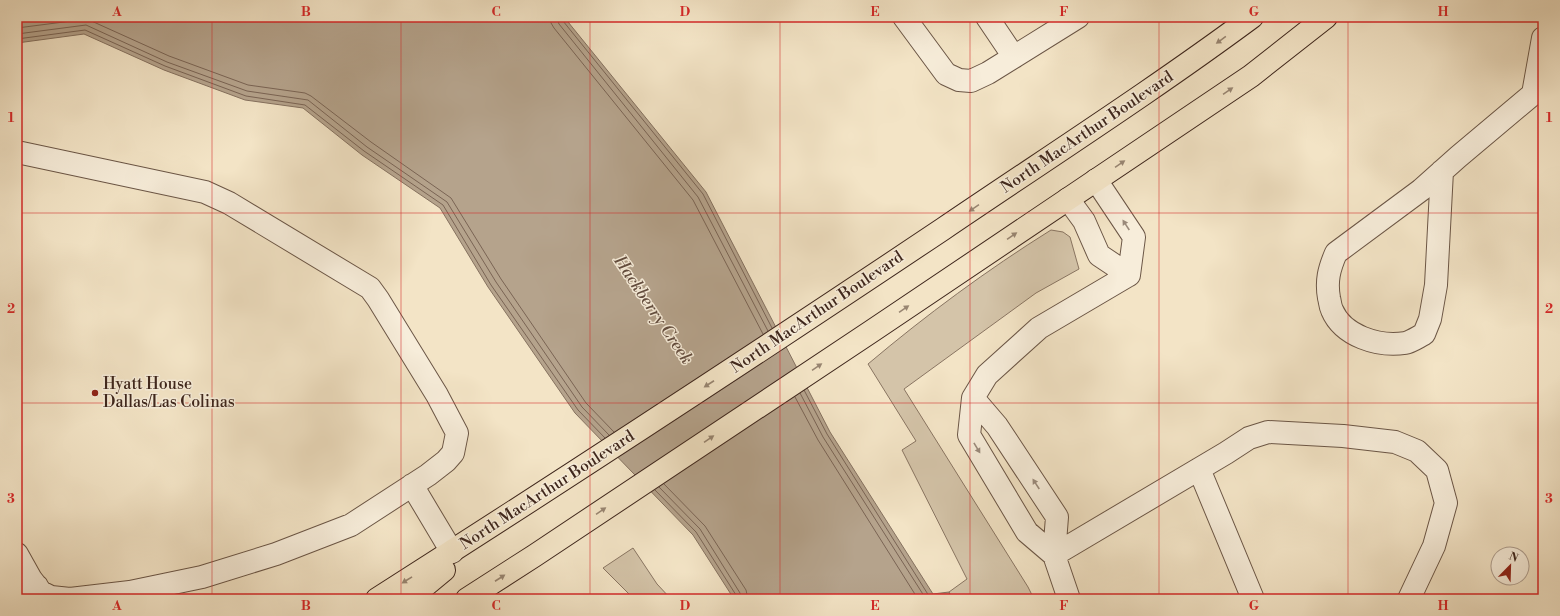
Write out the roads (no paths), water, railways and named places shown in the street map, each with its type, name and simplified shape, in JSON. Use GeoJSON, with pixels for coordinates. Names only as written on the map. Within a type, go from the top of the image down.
{"type":"FeatureCollection","features":[{"type":"Feature","properties":{"kind":"main road","name":"North MacArthur Boulevard"},"geometry":{"type":"LineString","coordinates":[[377,599],[542,494],[847,293],[1193,61],[1252,17]]}},
{"type":"Feature","properties":{"kind":"main road"},"geometry":{"type":"LineString","coordinates":[[467,599],[872,331],[1250,76],[1326,17]]}},
{"type":"Feature","properties":{"kind":"main road"},"geometry":{"type":"LineString","coordinates":[[409,599],[450,566],[452,552]]}},
{"type":"Feature","properties":{"kind":"lane"},"geometry":{"type":"LineString","coordinates":[[904,17],[946,74],[959,80],[971,81],[988,73],[1078,17]]}},
{"type":"Feature","properties":{"kind":"lane"},"geometry":{"type":"LineString","coordinates":[[986,17],[1014,57]]}},
{"type":"Feature","properties":{"kind":"lane"},"geometry":{"type":"LineString","coordinates":[[1442,171],[1436,285],[1430,319],[1424,334],[1406,343],[1386,344],[1364,339],[1345,328],[1332,310],[1327,285],[1329,269],[1336,253],[1421,190],[1442,171],[1533,94],[1543,38]]}},
{"type":"Feature","properties":{"kind":"lane"},"geometry":{"type":"LineString","coordinates":[[17,152],[205,192],[229,203],[370,288],[437,395],[457,433],[453,453],[446,461],[428,475],[351,525],[276,554],[202,577],[130,592],[70,599],[51,596],[40,592],[17,554]]}},
{"type":"Feature","properties":{"kind":"lane"},"geometry":{"type":"LineString","coordinates":[[1096,180],[1134,237],[1129,275]]}},
{"type":"Feature","properties":{"kind":"lane"},"geometry":{"type":"LineString","coordinates":[[1068,199],[1084,221],[1099,255],[1129,275]]}},
{"type":"Feature","properties":{"kind":"lane"},"geometry":{"type":"LineString","coordinates":[[1054,555],[1027,532],[969,436],[973,398],[987,375],[1039,328],[1129,275]]}},
{"type":"Feature","properties":{"kind":"lane"},"geometry":{"type":"LineString","coordinates":[[973,398],[997,426],[1057,517],[1054,555],[1069,599]]}},
{"type":"Feature","properties":{"kind":"lane"},"geometry":{"type":"LineString","coordinates":[[1054,555],[1199,469],[1248,438],[1268,432],[1342,436],[1395,442],[1417,451],[1437,470],[1446,502],[1434,546],[1409,599]]}},
{"type":"Feature","properties":{"kind":"lane"},"geometry":{"type":"LineString","coordinates":[[1199,469],[1253,599]]}},
{"type":"Feature","properties":{"kind":"lane"},"geometry":{"type":"LineString","coordinates":[[412,485],[452,552]]}},
{"type":"Feature","properties":{"kind":"lane"},"geometry":{"type":"LineString","coordinates":[[19,599],[36,586]]}},
{"type":"Feature","properties":{"kind":"water","name":"Hackberry Creek"},"geometry":{"type":"Polygon","coordinates":[[[17,17],[564,17],[706,192],[830,432],[933,594],[949,592],[952,599],[734,599],[693,535],[575,413],[488,287],[440,208],[362,155],[303,108],[245,100],[164,70],[84,34],[17,43],[17,17]]]}},
{"type":"Feature","properties":{"kind":"place","name":"Hyatt House Dallas/Las Colinas"},"geometry":{"type":"Point","coordinates":[95,393]}}]}
